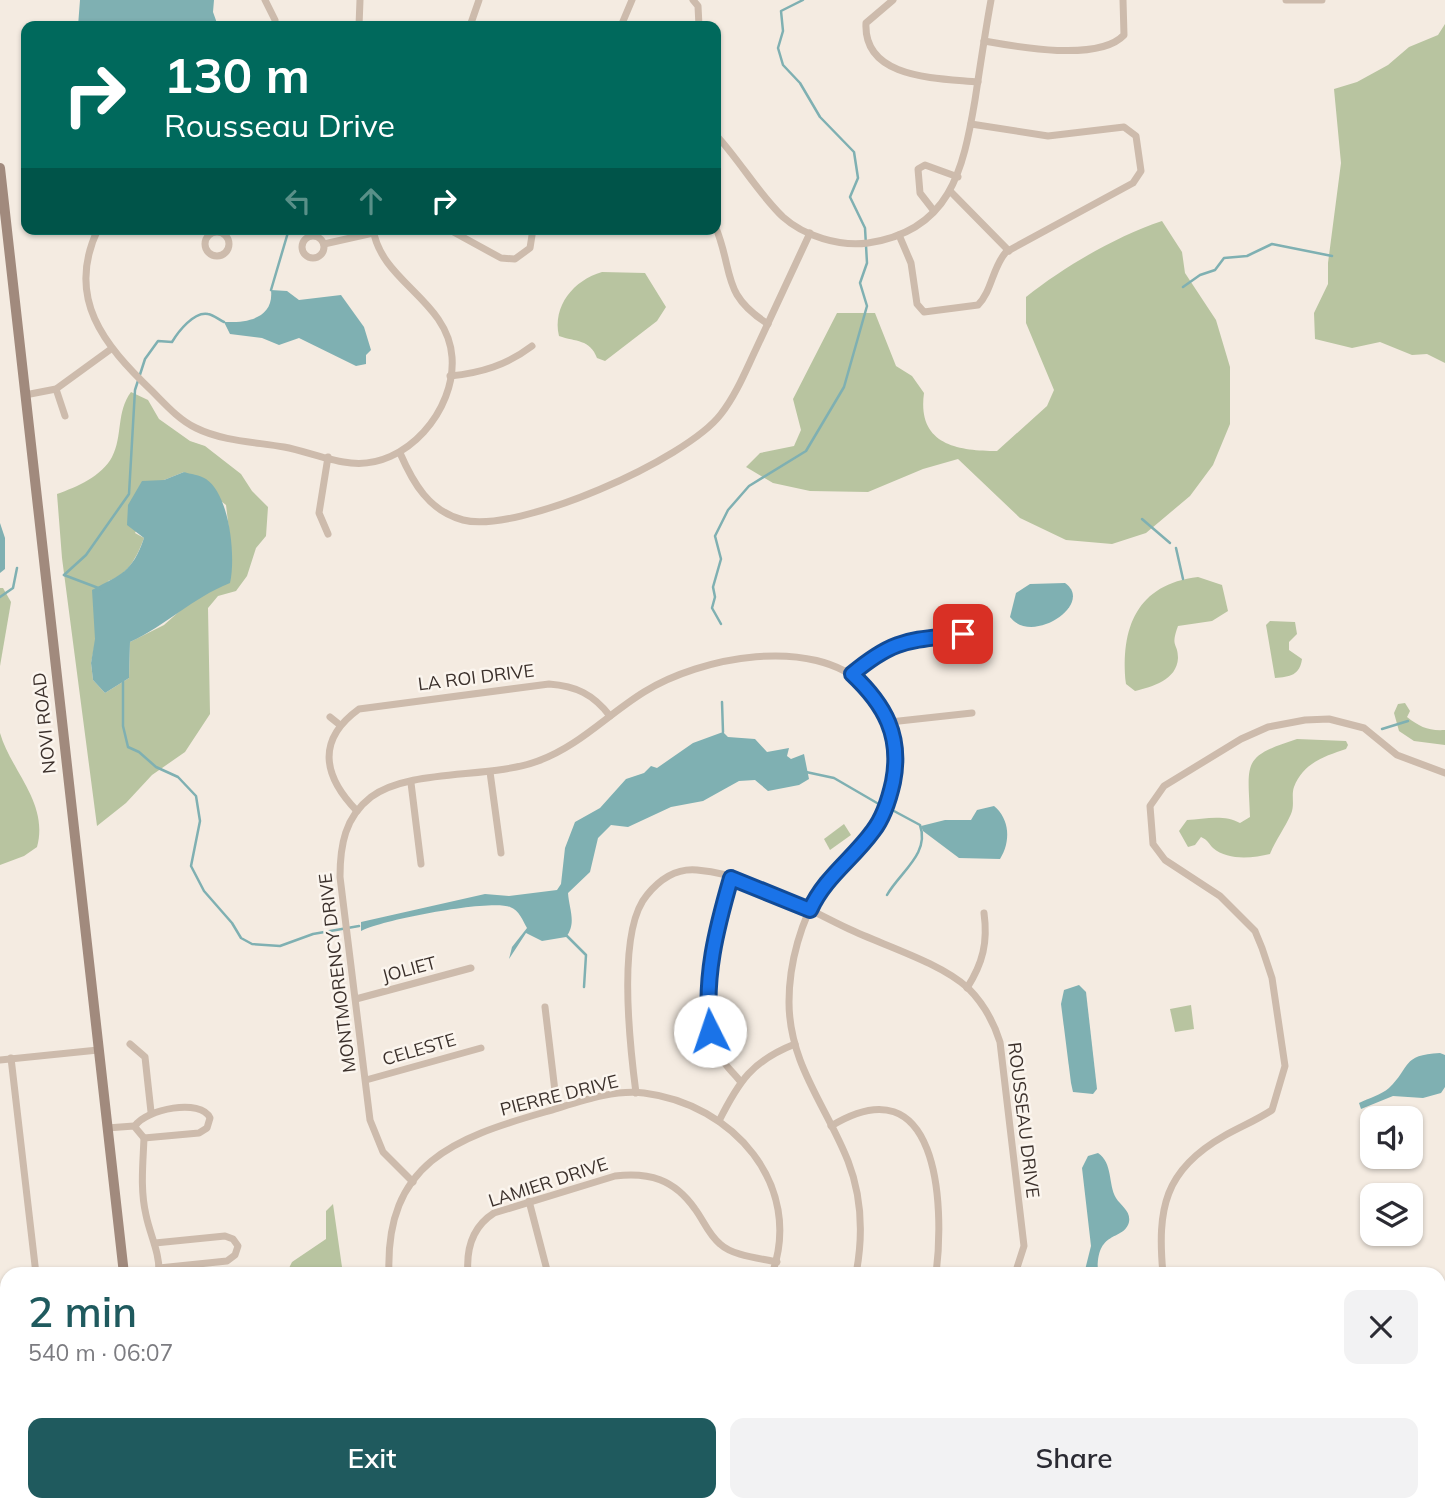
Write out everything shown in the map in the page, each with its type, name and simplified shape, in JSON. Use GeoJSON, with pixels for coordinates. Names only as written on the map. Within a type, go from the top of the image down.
{"type":"FeatureCollection","features":[{"type":"Feature","properties":{"kind":"main road","name":"NOVI ROAD"},"geometry":{"type":"LineString","coordinates":[[0,169],[123,1267]]}},
{"type":"Feature","properties":{"kind":"street"},"geometry":{"type":"LineString","coordinates":[[265,0],[275,20]]}},
{"type":"Feature","properties":{"kind":"street"},"geometry":{"type":"LineString","coordinates":[[359,21],[360,0]]}},
{"type":"Feature","properties":{"kind":"street"},"geometry":{"type":"LineString","coordinates":[[472,21],[479,0]]}},
{"type":"Feature","properties":{"kind":"street"},"geometry":{"type":"LineString","coordinates":[[623,21],[632,0]]}},
{"type":"Feature","properties":{"kind":"street"},"geometry":{"type":"LineString","coordinates":[[693,0],[698,6],[699,21]]}},
{"type":"Feature","properties":{"kind":"street"},"geometry":{"type":"LineString","coordinates":[[893,0],[866,23],[866,35],[880,60],[900,71],[978,82]]}},
{"type":"Feature","properties":{"kind":"street"},"geometry":{"type":"LineString","coordinates":[[721,141],[784,218],[810,233],[826,240],[858,244],[900,235],[934,211],[951,192],[958,177],[971,124],[991,0]]}},
{"type":"Feature","properties":{"kind":"street"},"geometry":{"type":"LineString","coordinates":[[984,41],[1050,51],[1106,45],[1124,35],[1123,0]]}},
{"type":"Feature","properties":{"kind":"street"},"geometry":{"type":"LineString","coordinates":[[1286,0],[1321,0]]}},
{"type":"Feature","properties":{"kind":"street"},"geometry":{"type":"LineString","coordinates":[[900,235],[911,263],[916,304],[924,312],[978,305],[984,299],[993,269],[1009,251],[1138,179],[1141,171],[1136,136],[1124,127],[1048,135],[971,124]]}},
{"type":"Feature","properties":{"kind":"street"},"geometry":{"type":"LineString","coordinates":[[934,211],[920,192],[918,169],[925,165],[958,177]]}},
{"type":"Feature","properties":{"kind":"street"},"geometry":{"type":"LineString","coordinates":[[951,192],[1009,251]]}},
{"type":"Feature","properties":{"kind":"street"},"geometry":{"type":"LineString","coordinates":[[400,453],[412,480],[441,511],[461,519],[484,523],[506,520],[600,490],[664,457],[711,425],[731,398],[810,233]]}},
{"type":"Feature","properties":{"kind":"street"},"geometry":{"type":"LineString","coordinates":[[95,235],[90,246],[86,276],[93,318],[111,349],[171,410],[196,429],[215,435],[353,464],[373,462],[400,453],[426,428],[437,411],[450,376],[452,358],[445,330],[428,303],[384,261],[374,235]]}},
{"type":"Feature","properties":{"kind":"street"},"geometry":{"type":"LineString","coordinates":[[324,244],[358,235]]}},
{"type":"Feature","properties":{"kind":"street"},"geometry":{"type":"LineString","coordinates":[[459,235],[501,258],[515,259],[530,248],[532,235]]}},
{"type":"Feature","properties":{"kind":"street"},"geometry":{"type":"LineString","coordinates":[[718,235],[734,293],[748,311],[768,324]]}},
{"type":"Feature","properties":{"kind":"street"},"geometry":{"type":"LineString","coordinates":[[450,376],[468,376],[507,363],[532,346]]}},
{"type":"Feature","properties":{"kind":"street"},"geometry":{"type":"LineString","coordinates":[[25,395],[56,389],[111,349]]}},
{"type":"Feature","properties":{"kind":"street"},"geometry":{"type":"LineString","coordinates":[[56,389],[65,416]]}},
{"type":"Feature","properties":{"kind":"street"},"geometry":{"type":"LineString","coordinates":[[328,457],[319,513],[328,534]]}},
{"type":"Feature","properties":{"kind":"street"},"geometry":{"type":"LineString","coordinates":[[852,674],[871,657],[894,645],[963,634]]}},
{"type":"Feature","properties":{"kind":"street"},"geometry":{"type":"LineString","coordinates":[[330,717],[340,725],[329,748],[329,766],[333,782],[357,811],[374,795],[411,783],[518,768],[565,750],[645,691],[706,666],[814,657],[852,674],[882,706],[890,722],[896,764],[882,816],[866,840],[833,872],[810,910],[792,964],[789,1003],[795,1044],[806,1081],[849,1163],[856,1186],[861,1225],[857,1267]]}},
{"type":"Feature","properties":{"kind":"street","name":"LA ROI DRIVE"},"geometry":{"type":"LineString","coordinates":[[340,725],[359,709],[370,706],[549,684],[569,685],[588,694],[610,716]]}},
{"type":"Feature","properties":{"kind":"street"},"geometry":{"type":"LineString","coordinates":[[890,722],[972,713]]}},
{"type":"Feature","properties":{"kind":"street"},"geometry":{"type":"LineString","coordinates":[[1162,1267],[1160,1234],[1163,1206],[1171,1186],[1184,1165],[1205,1148],[1272,1110],[1285,1066],[1272,978],[1255,931],[1220,896],[1165,860],[1153,844],[1150,806],[1164,786],[1241,739],[1268,727],[1305,720],[1329,719],[1364,728],[1397,755],[1445,773]]}},
{"type":"Feature","properties":{"kind":"street"},"geometry":{"type":"LineString","coordinates":[[490,772],[502,853]]}},
{"type":"Feature","properties":{"kind":"street"},"geometry":{"type":"LineString","coordinates":[[411,783],[421,864]]}},
{"type":"Feature","properties":{"kind":"street","name":"MONTMORENCY DRIVE"},"geometry":{"type":"LineString","coordinates":[[357,811],[350,820],[340,855],[370,1120],[377,1139],[395,1167],[412,1182]]}},
{"type":"Feature","properties":{"kind":"street","name":"ROUSSEAU DRIVE"},"geometry":{"type":"LineString","coordinates":[[636,1093],[627,993],[636,917],[644,898],[675,873],[696,870],[731,878],[810,910],[936,968],[967,988],[984,1008],[1000,1042],[1024,1246],[1017,1267]]}},
{"type":"Feature","properties":{"kind":"street"},"geometry":{"type":"LineString","coordinates":[[731,878],[711,956],[708,1013],[710,1031],[719,1054],[740,1081]]}},
{"type":"Feature","properties":{"kind":"street"},"geometry":{"type":"LineString","coordinates":[[967,988],[980,967],[986,949],[984,913]]}},
{"type":"Feature","properties":{"kind":"street","name":"JOLIET"},"geometry":{"type":"LineString","coordinates":[[356,999],[471,968]]}},
{"type":"Feature","properties":{"kind":"street"},"geometry":{"type":"LineString","coordinates":[[545,1007],[557,1108]]}},
{"type":"Feature","properties":{"kind":"street"},"geometry":{"type":"LineString","coordinates":[[130,1044],[145,1057],[151,1112]]}},
{"type":"Feature","properties":{"kind":"street"},"geometry":{"type":"LineString","coordinates":[[719,1121],[740,1081],[770,1054],[795,1044]]}},
{"type":"Feature","properties":{"kind":"street","name":"CELESTE"},"geometry":{"type":"LineString","coordinates":[[366,1080],[481,1048]]}},
{"type":"Feature","properties":{"kind":"street"},"geometry":{"type":"LineString","coordinates":[[0,1060],[98,1049]]}},
{"type":"Feature","properties":{"kind":"street"},"geometry":{"type":"LineString","coordinates":[[11,1058],[35,1267]]}},
{"type":"Feature","properties":{"kind":"street","name":"PIERRE DRIVE"},"geometry":{"type":"LineString","coordinates":[[412,1182],[444,1150],[466,1137],[557,1108],[608,1095],[636,1093],[673,1100],[719,1121],[755,1156],[779,1203],[781,1239],[774,1267]]}},
{"type":"Feature","properties":{"kind":"street"},"geometry":{"type":"LineString","coordinates":[[107,1128],[135,1126],[151,1112],[197,1107],[208,1114],[209,1123],[199,1133],[144,1138]]}},
{"type":"Feature","properties":{"kind":"street"},"geometry":{"type":"LineString","coordinates":[[831,1126],[848,1115],[876,1108],[895,1110],[917,1128],[931,1163],[940,1214],[936,1267]]}},
{"type":"Feature","properties":{"kind":"street"},"geometry":{"type":"LineString","coordinates":[[135,1126],[144,1138],[141,1172],[145,1212],[155,1242],[158,1267]]}},
{"type":"Feature","properties":{"kind":"street","name":"LAMIER DRIVE"},"geometry":{"type":"LineString","coordinates":[[468,1267],[467,1254],[472,1237],[483,1220],[529,1201],[615,1175],[652,1175],[673,1185],[684,1195],[720,1245],[776,1262]]}},
{"type":"Feature","properties":{"kind":"street"},"geometry":{"type":"LineString","coordinates":[[390,1267],[393,1223],[412,1182]]}},
{"type":"Feature","properties":{"kind":"street"},"geometry":{"type":"LineString","coordinates":[[529,1201],[546,1267]]}},
{"type":"Feature","properties":{"kind":"street"},"geometry":{"type":"LineString","coordinates":[[155,1242],[225,1236],[233,1239],[238,1246],[235,1255],[227,1261],[186,1267]]}},
{"type":"Feature","properties":{"kind":"green space"},"geometry":{"type":"Polygon","coordinates":[[[1445,24],[1445,363],[1427,354],[1412,355],[1380,342],[1352,348],[1315,339],[1314,313],[1328,284],[1328,263],[1341,163],[1334,89],[1357,82],[1388,65],[1409,47],[1438,35],[1445,24]]]}},
{"type":"Feature","properties":{"kind":"green space"},"geometry":{"type":"Polygon","coordinates":[[[1162,221],[1182,252],[1185,273],[1216,320],[1230,367],[1230,424],[1213,465],[1190,496],[1146,533],[1112,544],[1066,540],[1020,518],[958,459],[923,469],[868,492],[810,491],[773,483],[746,467],[760,453],[794,446],[801,430],[793,399],[837,313],[875,313],[896,366],[912,376],[924,393],[923,410],[933,434],[954,446],[997,451],[1047,406],[1054,390],[1026,323],[1026,297],[1091,253],[1162,221]]]}},
{"type":"Feature","properties":{"kind":"green space"},"geometry":{"type":"Polygon","coordinates":[[[602,272],[645,273],[666,307],[657,321],[605,361],[597,358],[586,344],[559,336],[558,325],[559,314],[567,296],[582,281],[602,272]]]}},
{"type":"Feature","properties":{"kind":"green space"},"geometry":{"type":"Polygon","coordinates":[[[131,392],[148,400],[159,419],[190,441],[205,446],[241,474],[252,491],[268,507],[266,536],[256,548],[247,576],[236,591],[218,596],[208,608],[210,714],[185,752],[152,775],[126,803],[97,826],[62,558],[57,494],[88,480],[108,464],[118,441],[126,400],[131,392]],[[184,472],[164,480],[135,533],[144,538],[135,558],[126,570],[108,581],[91,663],[93,680],[105,693],[129,678],[130,642],[164,625],[191,601],[209,592],[231,547],[226,505],[184,472]]]}},
{"type":"Feature","properties":{"kind":"green space"},"geometry":{"type":"Polygon","coordinates":[[[1198,577],[1222,585],[1228,611],[1212,621],[1178,626],[1174,642],[1178,653],[1177,666],[1168,677],[1156,685],[1135,691],[1126,684],[1125,664],[1130,627],[1137,612],[1147,599],[1160,589],[1177,581],[1198,577]]]}},
{"type":"Feature","properties":{"kind":"green space"},"geometry":{"type":"Polygon","coordinates":[[[0,588],[3,588],[11,602],[0,666],[0,588]]]}},
{"type":"Feature","properties":{"kind":"green space"},"geometry":{"type":"Polygon","coordinates":[[[1270,621],[1295,622],[1297,634],[1289,642],[1289,650],[1302,659],[1297,672],[1290,676],[1275,678],[1266,625],[1270,621]]]}},
{"type":"Feature","properties":{"kind":"green space"},"geometry":{"type":"Polygon","coordinates":[[[1405,703],[1410,711],[1407,717],[1420,726],[1445,730],[1445,745],[1414,741],[1399,731],[1394,713],[1398,704],[1405,703]]]}},
{"type":"Feature","properties":{"kind":"green space"},"geometry":{"type":"Polygon","coordinates":[[[0,733],[33,802],[39,831],[37,847],[24,856],[0,865],[0,733]]]}},
{"type":"Feature","properties":{"kind":"green space"},"geometry":{"type":"Polygon","coordinates":[[[1297,739],[1346,741],[1348,745],[1346,749],[1316,762],[1303,772],[1293,790],[1291,814],[1270,854],[1233,857],[1219,852],[1201,837],[1195,845],[1188,847],[1179,831],[1187,820],[1221,818],[1240,823],[1250,817],[1249,773],[1252,764],[1266,751],[1297,739]]]}},
{"type":"Feature","properties":{"kind":"green space"},"geometry":{"type":"Polygon","coordinates":[[[844,824],[851,835],[830,850],[824,839],[844,824]]]}},
{"type":"Feature","properties":{"kind":"green space"},"geometry":{"type":"Polygon","coordinates":[[[1191,1005],[1194,1029],[1175,1032],[1170,1009],[1191,1005]]]}},
{"type":"Feature","properties":{"kind":"green space"},"geometry":{"type":"Polygon","coordinates":[[[333,1204],[342,1267],[290,1267],[292,1262],[326,1239],[326,1211],[333,1204]]]}},
{"type":"Feature","properties":{"kind":"water"},"geometry":{"type":"Polygon","coordinates":[[[80,0],[214,0],[213,12],[216,21],[78,21],[80,0]]]}},
{"type":"Feature","properties":{"kind":"water"},"geometry":{"type":"Polygon","coordinates":[[[271,290],[287,291],[299,300],[341,295],[364,327],[371,350],[366,355],[366,364],[356,366],[299,338],[279,345],[262,338],[230,334],[224,322],[250,320],[264,313],[271,299],[271,290]]]}},
{"type":"Feature","properties":{"kind":"water"},"geometry":{"type":"Polygon","coordinates":[[[184,472],[206,479],[221,498],[231,543],[230,583],[130,642],[129,678],[105,693],[93,680],[91,663],[95,639],[92,590],[130,566],[140,550],[144,538],[127,525],[128,505],[142,481],[164,480],[184,472]]]}},
{"type":"Feature","properties":{"kind":"water"},"geometry":{"type":"Polygon","coordinates":[[[0,523],[5,538],[5,569],[0,573],[0,523]]]}},
{"type":"Feature","properties":{"kind":"water"},"geometry":{"type":"Polygon","coordinates":[[[1065,583],[1072,592],[1072,601],[1067,611],[1057,619],[1032,627],[1020,625],[1010,617],[1016,593],[1030,584],[1065,583]]]}},
{"type":"Feature","properties":{"kind":"water"},"geometry":{"type":"Polygon","coordinates":[[[723,732],[728,737],[755,739],[767,752],[789,748],[787,756],[791,759],[804,754],[809,779],[799,785],[768,791],[755,780],[739,781],[703,801],[671,807],[628,827],[611,825],[598,838],[590,872],[568,893],[572,921],[566,937],[542,941],[526,933],[509,959],[512,947],[527,928],[516,911],[499,905],[436,912],[390,921],[361,931],[361,922],[485,894],[509,896],[557,890],[561,884],[565,848],[575,822],[600,808],[626,779],[644,773],[651,766],[657,768],[693,743],[723,732]]]}},
{"type":"Feature","properties":{"kind":"water"},"geometry":{"type":"Polygon","coordinates":[[[994,806],[1003,817],[1007,831],[1006,845],[1000,859],[959,858],[923,831],[921,826],[945,820],[971,820],[977,810],[994,806]]]}},
{"type":"Feature","properties":{"kind":"water"},"geometry":{"type":"Polygon","coordinates":[[[1079,985],[1086,992],[1097,1089],[1093,1094],[1073,1092],[1071,1083],[1061,1004],[1064,990],[1079,985]]]}},
{"type":"Feature","properties":{"kind":"water"},"geometry":{"type":"Polygon","coordinates":[[[1428,1054],[1445,1055],[1445,1087],[1441,1093],[1423,1098],[1393,1096],[1368,1106],[1360,1106],[1359,1103],[1389,1088],[1413,1059],[1428,1054]]]}},
{"type":"Feature","properties":{"kind":"water"},"geometry":{"type":"Polygon","coordinates":[[[1098,1153],[1103,1157],[1116,1198],[1129,1218],[1126,1228],[1110,1238],[1101,1249],[1098,1267],[1086,1267],[1091,1246],[1082,1168],[1088,1156],[1098,1153]]]}},
{"type":"Feature","properties":{"kind":"waterway"},"geometry":{"type":"LineString","coordinates":[[721,624],[712,608],[715,597],[713,587],[721,559],[715,536],[728,510],[749,486],[806,451],[844,387],[867,306],[860,283],[867,263],[865,228],[850,197],[858,178],[854,152],[820,117],[800,83],[783,65],[778,48],[783,31],[781,11],[803,0]]}},
{"type":"Feature","properties":{"kind":"waterway"},"geometry":{"type":"LineString","coordinates":[[271,290],[287,235]]}},
{"type":"Feature","properties":{"kind":"waterway"},"geometry":{"type":"LineString","coordinates":[[1183,287],[1200,275],[1215,270],[1224,258],[1247,256],[1272,244],[1332,256]]}},
{"type":"Feature","properties":{"kind":"waterway"},"geometry":{"type":"LineString","coordinates":[[64,575],[86,555],[129,494],[135,390],[145,359],[158,341],[172,342],[182,328],[197,316],[208,314],[224,322]]}},
{"type":"Feature","properties":{"kind":"waterway"},"geometry":{"type":"LineString","coordinates":[[1142,519],[1170,543]]}},
{"type":"Feature","properties":{"kind":"waterway"},"geometry":{"type":"LineString","coordinates":[[1176,548],[1183,579]]}},
{"type":"Feature","properties":{"kind":"waterway"},"geometry":{"type":"LineString","coordinates":[[0,597],[13,588],[17,568]]}},
{"type":"Feature","properties":{"kind":"waterway"},"geometry":{"type":"LineString","coordinates":[[64,575],[101,589]]}},
{"type":"Feature","properties":{"kind":"waterway"},"geometry":{"type":"LineString","coordinates":[[123,682],[123,726],[128,747],[139,752],[156,767],[178,777],[196,796],[200,821],[191,866],[204,891],[232,923],[241,938],[252,944],[280,946],[313,934],[359,926]]}},
{"type":"Feature","properties":{"kind":"waterway"},"geometry":{"type":"LineString","coordinates":[[722,702],[723,732]]}},
{"type":"Feature","properties":{"kind":"waterway"},"geometry":{"type":"LineString","coordinates":[[1382,729],[1408,721]]}},
{"type":"Feature","properties":{"kind":"waterway"},"geometry":{"type":"LineString","coordinates":[[806,772],[834,778],[877,803]]}},
{"type":"Feature","properties":{"kind":"waterway"},"geometry":{"type":"LineString","coordinates":[[887,895],[917,854],[922,835],[920,825],[894,811]]}},
{"type":"Feature","properties":{"kind":"waterway"},"geometry":{"type":"LineString","coordinates":[[567,936],[586,955],[584,987]]}},
{"type":"Feature","properties":{"kind":"route"},"geometry":{"type":"LineString","coordinates":[[710,1031],[708,984],[711,956],[731,878],[757,886],[810,910],[833,872],[876,827],[890,797],[896,764],[896,747],[890,722],[882,706],[852,674],[885,648],[902,642],[963,634]]}}]}
